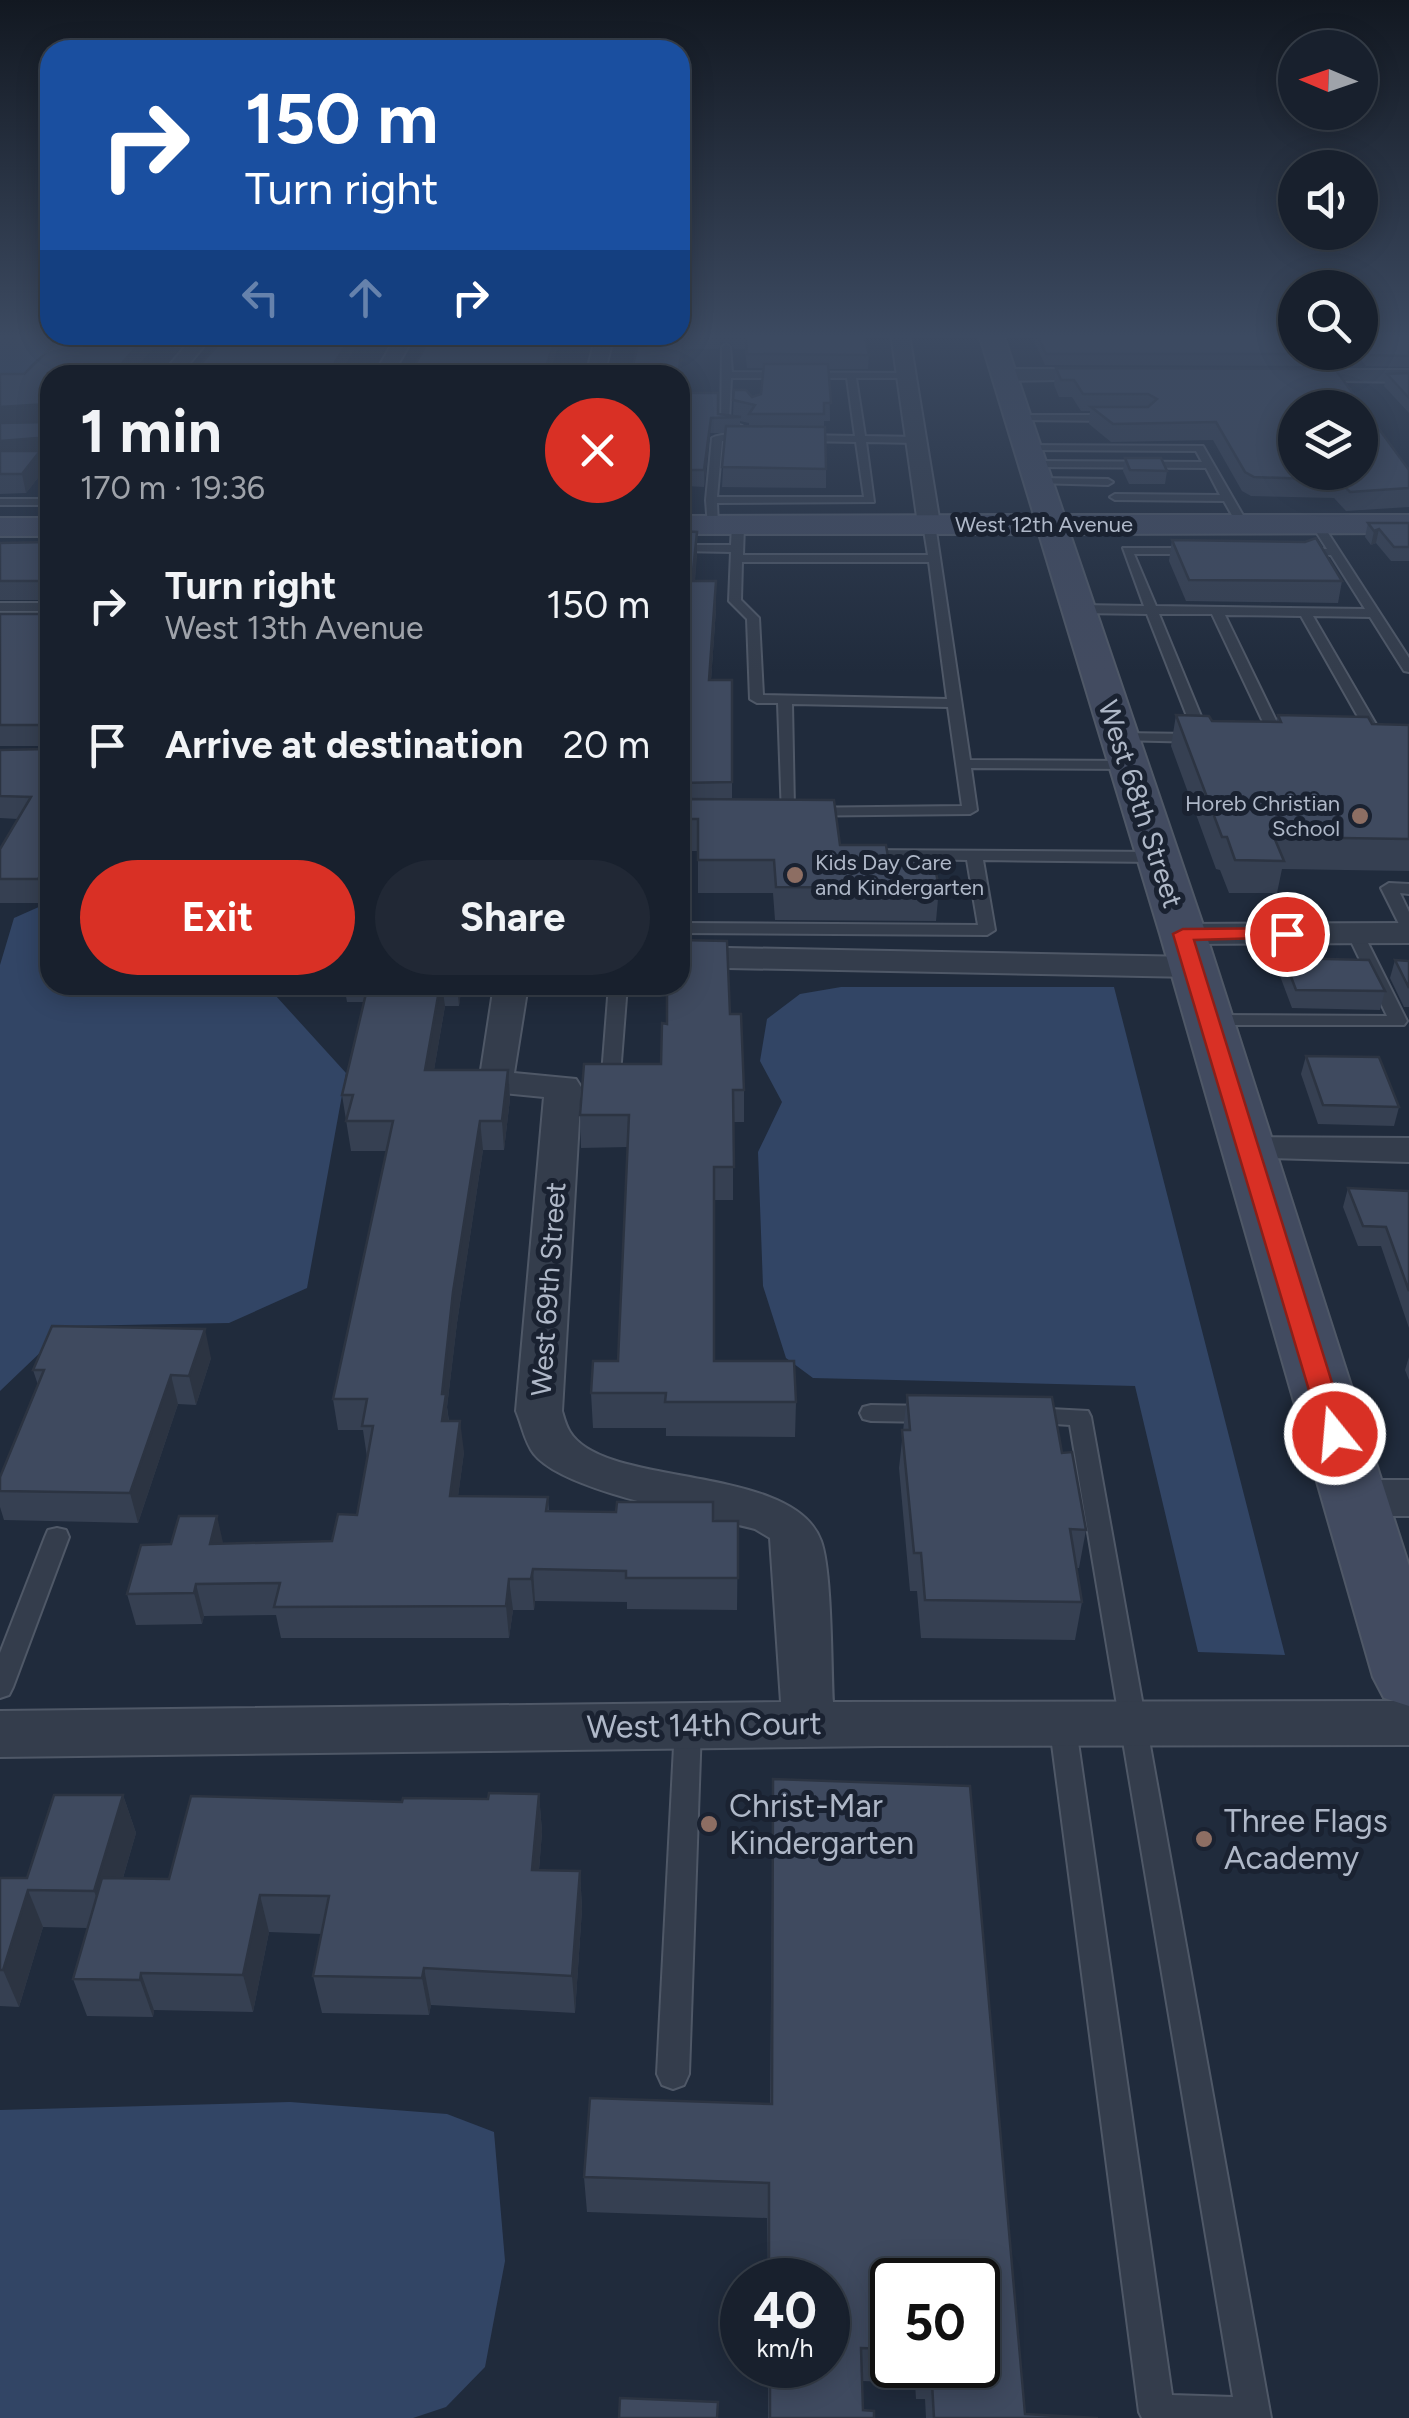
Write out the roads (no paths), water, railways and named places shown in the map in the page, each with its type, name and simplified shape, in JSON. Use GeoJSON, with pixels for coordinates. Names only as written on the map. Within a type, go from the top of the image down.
{"type":"FeatureCollection","features":[{"type":"Feature","properties":{"kind":"main road","name":"West 68th Street"},"geometry":{"type":"LineString","coordinates":[[1027,447],[1248,1149],[1382,1498],[1409,1677]]}},
{"type":"Feature","properties":{"kind":"main road","name":"West 12th Avenue"},"geometry":{"type":"LineString","coordinates":[[690,527],[729,534],[931,543],[1121,510],[1235,511],[1317,524],[1409,524]]}},
{"type":"Feature","properties":{"kind":"main road"},"geometry":{"type":"LineString","coordinates":[[0,527],[40,520]]}},
{"type":"Feature","properties":{"kind":"street"},"geometry":{"type":"LineString","coordinates":[[917,447],[931,543]]}},
{"type":"Feature","properties":{"kind":"street"},"geometry":{"type":"LineString","coordinates":[[0,624],[40,624]]}},
{"type":"Feature","properties":{"kind":"street"},"geometry":{"type":"LineString","coordinates":[[690,956],[1188,950],[1409,931]]}},
{"type":"Feature","properties":{"kind":"street"},"geometry":{"type":"LineString","coordinates":[[510,995],[497,1083],[579,1087]]}},
{"type":"Feature","properties":{"kind":"street","name":"West 69th Street"},"geometry":{"type":"LineString","coordinates":[[579,1087],[539,1411],[552,1445],[585,1468],[769,1515],[788,1525],[798,1544],[808,1722]]}},
{"type":"Feature","properties":{"kind":"street"},"geometry":{"type":"LineString","coordinates":[[1248,1149],[1409,1150]]}},
{"type":"Feature","properties":{"kind":"street","name":"West 14th Court"},"geometry":{"type":"LineString","coordinates":[[0,1734],[688,1727],[808,1722],[1409,1724]]}},
{"type":"Feature","properties":{"kind":"lane"},"geometry":{"type":"LineString","coordinates":[[718,447],[735,602],[753,618],[757,699],[954,703]]}},
{"type":"Feature","properties":{"kind":"lane"},"geometry":{"type":"LineString","coordinates":[[690,545],[870,500],[862,447]]}},
{"type":"Feature","properties":{"kind":"lane"},"geometry":{"type":"LineString","coordinates":[[1029,452],[1034,447]]}},
{"type":"Feature","properties":{"kind":"lane"},"geometry":{"type":"LineString","coordinates":[[1029,452],[1074,447],[1198,448],[1235,511]]}},
{"type":"Feature","properties":{"kind":"lane"},"geometry":{"type":"LineString","coordinates":[[1029,452],[1101,464],[1209,465]]}},
{"type":"Feature","properties":{"kind":"lane"},"geometry":{"type":"LineString","coordinates":[[1029,452],[1108,482]]}},
{"type":"Feature","properties":{"kind":"lane"},"geometry":{"type":"LineString","coordinates":[[0,463],[40,463]]}},
{"type":"Feature","properties":{"kind":"lane"},"geometry":{"type":"LineString","coordinates":[[1101,464],[1121,510]]}},
{"type":"Feature","properties":{"kind":"lane"},"geometry":{"type":"LineString","coordinates":[[0,502],[40,515]]}},
{"type":"Feature","properties":{"kind":"lane"},"geometry":{"type":"LineString","coordinates":[[1317,524],[1409,668]]}},
{"type":"Feature","properties":{"kind":"lane"},"geometry":{"type":"LineString","coordinates":[[785,700],[781,815],[970,810],[931,543]]}},
{"type":"Feature","properties":{"kind":"lane"},"geometry":{"type":"LineString","coordinates":[[1203,738],[1127,550],[1222,551]]}},
{"type":"Feature","properties":{"kind":"lane"},"geometry":{"type":"LineString","coordinates":[[1278,552],[1335,552]]}},
{"type":"Feature","properties":{"kind":"lane"},"geometry":{"type":"LineString","coordinates":[[0,607],[40,606]]}},
{"type":"Feature","properties":{"kind":"lane"},"geometry":{"type":"LineString","coordinates":[[1080,610],[1374,613]]}},
{"type":"Feature","properties":{"kind":"lane"},"geometry":{"type":"LineString","coordinates":[[1216,611],[1278,739]]}},
{"type":"Feature","properties":{"kind":"lane"},"geometry":{"type":"LineString","coordinates":[[1305,612],[1386,740],[1358,740]]}},
{"type":"Feature","properties":{"kind":"lane"},"geometry":{"type":"LineString","coordinates":[[963,764],[1124,751],[1222,738]]}},
{"type":"Feature","properties":{"kind":"lane"},"geometry":{"type":"LineString","coordinates":[[1259,738],[1298,739]]}},
{"type":"Feature","properties":{"kind":"lane"},"geometry":{"type":"LineString","coordinates":[[854,855],[1158,857]]}},
{"type":"Feature","properties":{"kind":"lane"},"geometry":{"type":"LineString","coordinates":[[690,928],[987,930],[974,856]]}},
{"type":"Feature","properties":{"kind":"lane"},"geometry":{"type":"LineString","coordinates":[[1409,889],[1389,888],[1409,931]]}},
{"type":"Feature","properties":{"kind":"lane"},"geometry":{"type":"LineString","coordinates":[[1209,1020],[1398,1021],[1354,933]]}},
{"type":"Feature","properties":{"kind":"lane"},"geometry":{"type":"LineString","coordinates":[[579,1087],[610,1087],[617,995]]}},
{"type":"Feature","properties":{"kind":"lane"},"geometry":{"type":"LineString","coordinates":[[871,1414],[966,1415]]}},
{"type":"Feature","properties":{"kind":"lane"},"geometry":{"type":"LineString","coordinates":[[1004,1416],[1080,1417],[1254,2417],[1156,2412],[1062,1722]]}},
{"type":"Feature","properties":{"kind":"lane"},"geometry":{"type":"LineString","coordinates":[[0,1687],[57,1538]]}},
{"type":"Feature","properties":{"kind":"lane"},"geometry":{"type":"LineString","coordinates":[[673,2074],[688,1727]]}},
{"type":"Feature","properties":{"kind":"water"},"geometry":{"type":"Polygon","coordinates":[[[40,906],[40,995],[275,995],[346,1073],[307,1288],[229,1323],[68,1326],[0,1391],[0,965],[14,918],[40,906]]]}},
{"type":"Feature","properties":{"kind":"water"},"geometry":{"type":"Polygon","coordinates":[[[841,987],[1114,987],[1285,1655],[1198,1652],[1135,1386],[813,1378],[786,1358],[763,1286],[758,1152],[782,1102],[760,1061],[767,1019],[800,994],[841,987]]]}},
{"type":"Feature","properties":{"kind":"water"},"geometry":{"type":"Polygon","coordinates":[[[290,2102],[447,2114],[494,2132],[505,2261],[485,2367],[446,2407],[413,2418],[0,2418],[0,2110],[290,2102]]]}},
{"type":"Feature","properties":{"kind":"place","name":"Horeb Christian School"},"geometry":{"type":"Point","coordinates":[1360,816]}},
{"type":"Feature","properties":{"kind":"place","name":"Kids Day Care and Kindergarten"},"geometry":{"type":"Point","coordinates":[795,875]}},
{"type":"Feature","properties":{"kind":"place","name":"Christ-Mar Kindergarten"},"geometry":{"type":"Point","coordinates":[709,1824]}},
{"type":"Feature","properties":{"kind":"place","name":"Three Flags Academy"},"geometry":{"type":"Point","coordinates":[1204,1839]}}]}
